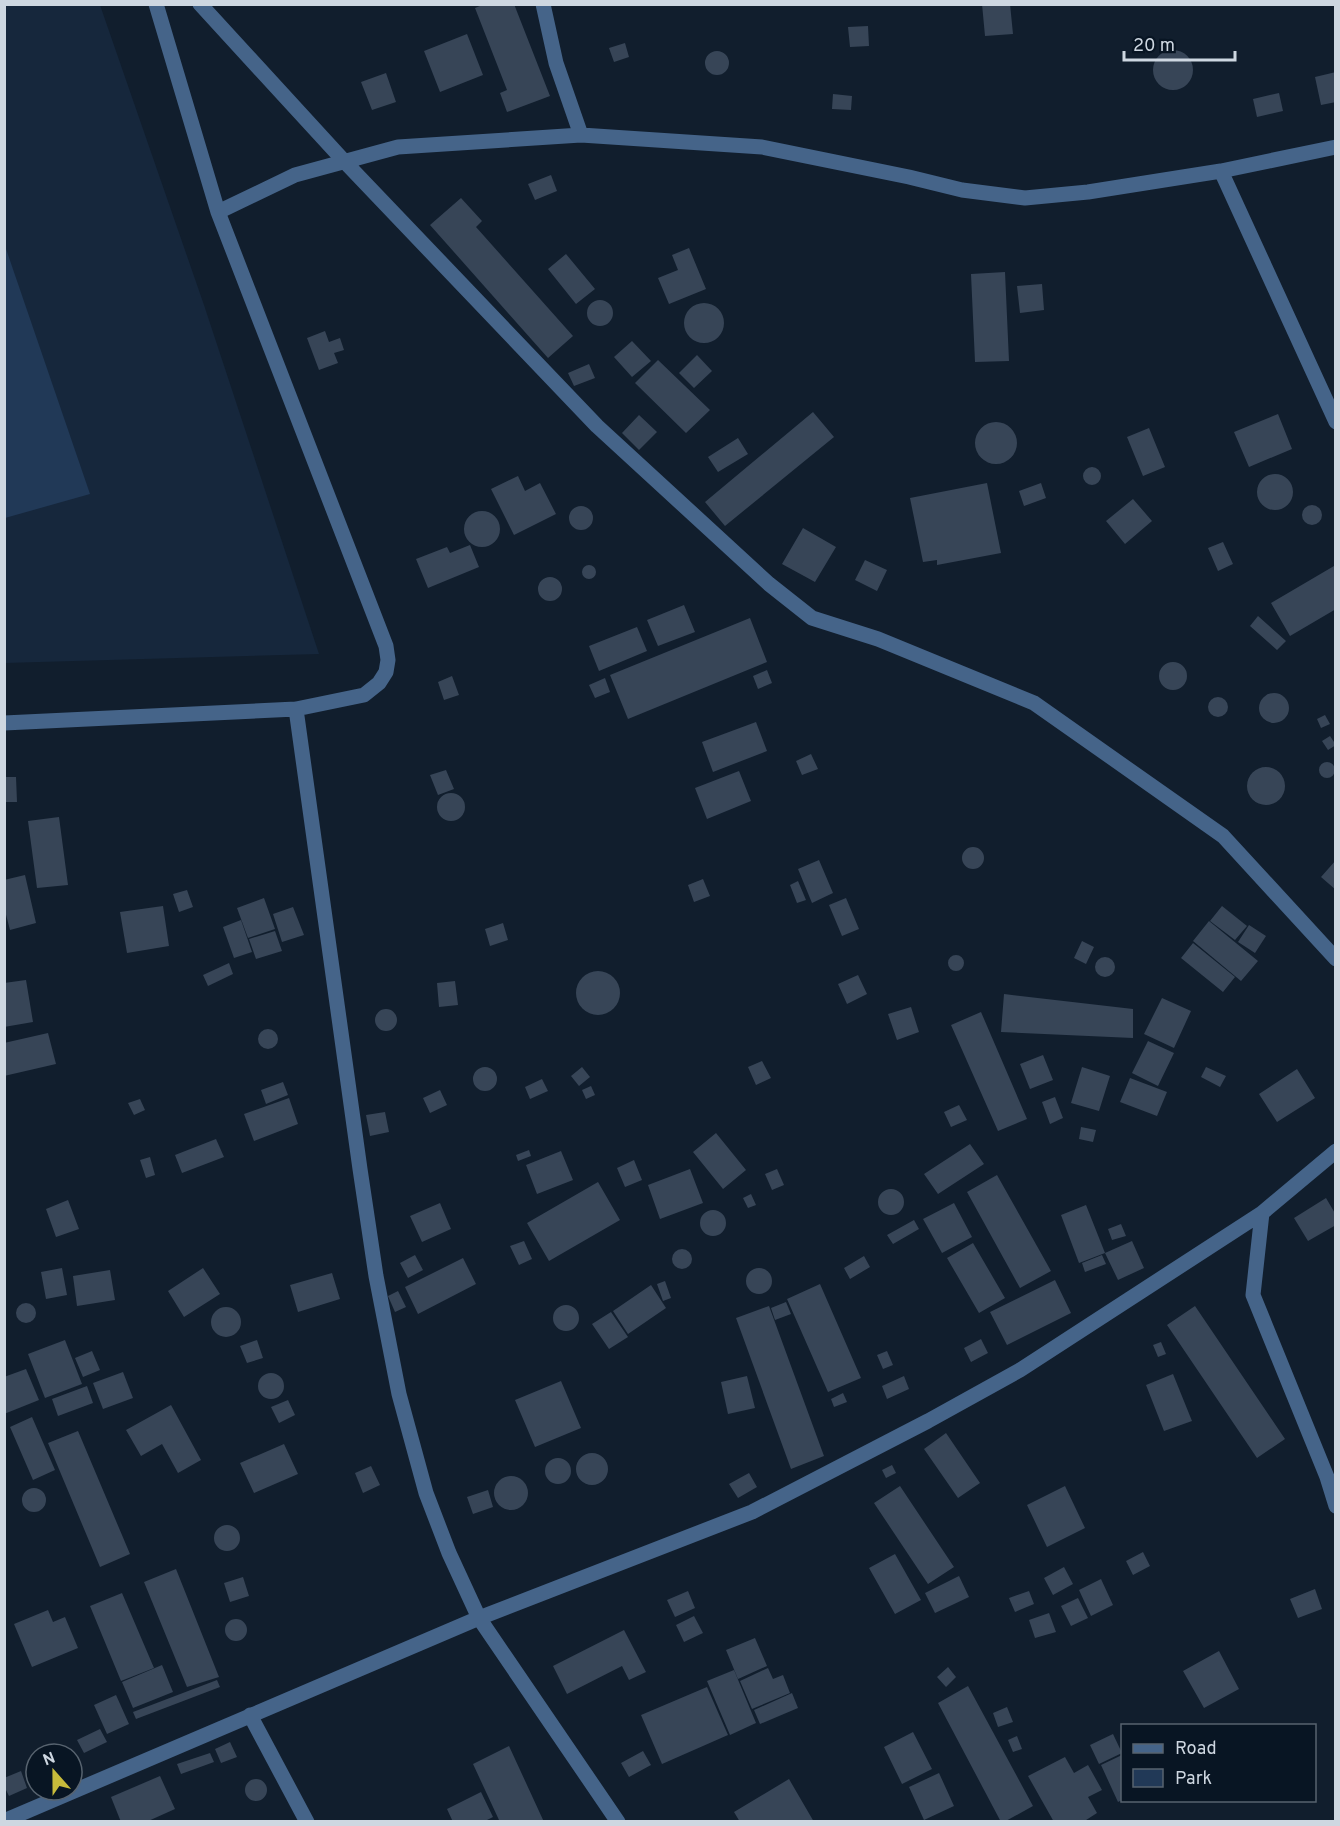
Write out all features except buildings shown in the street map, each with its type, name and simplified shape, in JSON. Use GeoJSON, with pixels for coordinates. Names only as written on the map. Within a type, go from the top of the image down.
{"type":"FeatureCollection","features":[{"type":"Feature","properties":{"kind":"street"},"geometry":{"type":"LineString","coordinates":[[4,723],[296,709],[364,695],[379,683],[386,672],[388,660],[386,646],[218,213],[156,4]]}},
{"type":"Feature","properties":{"kind":"street"},"geometry":{"type":"LineString","coordinates":[[200,4],[344,161],[597,426],[768,584],[812,618],[878,639],[1034,703],[1223,836],[1335,959]]}},
{"type":"Feature","properties":{"kind":"street"},"geometry":{"type":"LineString","coordinates":[[543,4],[556,63],[581,135]]}},
{"type":"Feature","properties":{"kind":"street"},"geometry":{"type":"LineString","coordinates":[[218,213],[295,175],[398,147],[581,135],[762,147],[962,190],[1024,198],[1088,192],[1221,171],[1335,147]]}},
{"type":"Feature","properties":{"kind":"street"},"geometry":{"type":"LineString","coordinates":[[1221,171],[1335,422]]}},
{"type":"Feature","properties":{"kind":"street"},"geometry":{"type":"LineString","coordinates":[[296,709],[376,1276],[399,1394],[426,1492],[449,1553],[479,1618],[618,1821]]}},
{"type":"Feature","properties":{"kind":"street"},"geometry":{"type":"LineString","coordinates":[[4,1821],[479,1618],[752,1512],[1020,1370],[1262,1214],[1335,1151]]}},
{"type":"Feature","properties":{"kind":"street"},"geometry":{"type":"LineString","coordinates":[[1262,1214],[1253,1295],[1327,1477],[1335,1506]]}},
{"type":"Feature","properties":{"kind":"street"},"geometry":{"type":"LineString","coordinates":[[250,1715],[307,1821]]}},
{"type":"Feature","properties":{"kind":"shaded area"},"geometry":{"type":"Polygon","coordinates":[[[4,5],[100,5],[204,305],[319,654],[5,663],[4,5]]]}},
{"type":"Feature","properties":{"kind":"green space"},"geometry":{"type":"Polygon","coordinates":[[[4,243],[90,494],[5,518],[4,518],[4,243]]]}}]}
